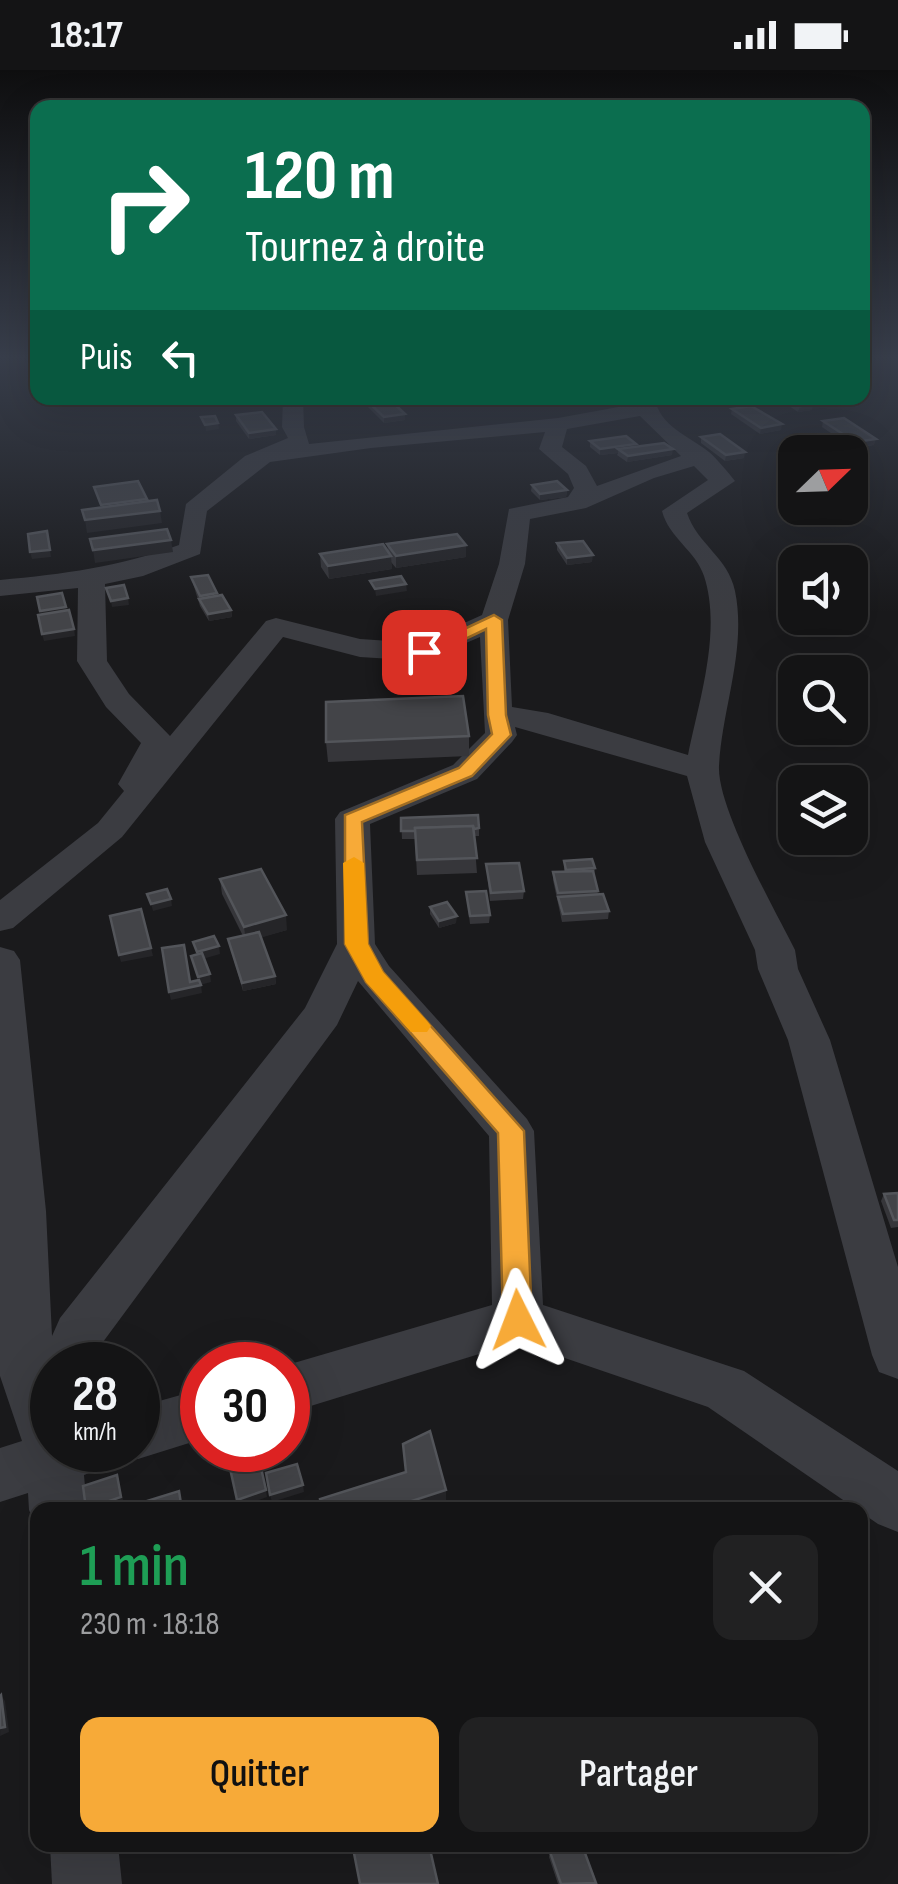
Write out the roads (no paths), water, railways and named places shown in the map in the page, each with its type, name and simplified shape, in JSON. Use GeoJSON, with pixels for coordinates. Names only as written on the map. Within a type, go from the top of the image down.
{"type":"FeatureCollection","features":[{"type":"Feature","properties":{"kind":"street"},"geometry":{"type":"LineString","coordinates":[[0,588],[91,579],[134,570],[191,549],[196,508],[253,461],[296,443]]}},
{"type":"Feature","properties":{"kind":"street"},"geometry":{"type":"LineString","coordinates":[[253,461],[351,443]]}},
{"type":"Feature","properties":{"kind":"street"},"geometry":{"type":"LineString","coordinates":[[552,443],[550,450],[578,470],[586,488],[577,502]]}},
{"type":"Feature","properties":{"kind":"street"},"geometry":{"type":"LineString","coordinates":[[681,443],[723,481],[674,511],[677,527],[718,574],[724,636],[702,770],[723,842],[775,950],[778,969],[808,1040],[898,1355]]}},
{"type":"Feature","properties":{"kind":"street"},"geometry":{"type":"LineString","coordinates":[[76,1342],[78,1334],[322,1015],[356,944],[352,819],[466,772],[502,735],[497,715],[494,620],[512,564],[518,514],[577,502],[646,473],[700,457]]}},
{"type":"Feature","properties":{"kind":"street"},"geometry":{"type":"LineString","coordinates":[[91,579],[92,661],[117,700],[158,742],[110,830]]}},
{"type":"Feature","properties":{"kind":"street"},"geometry":{"type":"LineString","coordinates":[[0,918],[110,830],[276,626],[360,648],[424,652],[494,620]]}},
{"type":"Feature","properties":{"kind":"street"},"geometry":{"type":"LineString","coordinates":[[497,715],[537,720],[702,770]]}},
{"type":"Feature","properties":{"kind":"street"},"geometry":{"type":"LineString","coordinates":[[356,944],[374,976],[511,1131],[518,1320]]}},
{"type":"Feature","properties":{"kind":"street"},"geometry":{"type":"LineString","coordinates":[[0,960],[22,1211],[30,1384]]}},
{"type":"Feature","properties":{"kind":"street"},"geometry":{"type":"LineString","coordinates":[[310,1381],[518,1320],[724,1388],[898,1504]]}},
{"type":"Feature","properties":{"kind":"street"},"geometry":{"type":"LineString","coordinates":[[0,1475],[30,1471]]}},
{"type":"Feature","properties":{"kind":"street"},"geometry":{"type":"LineString","coordinates":[[84,1852],[86,1884]]}}]}
